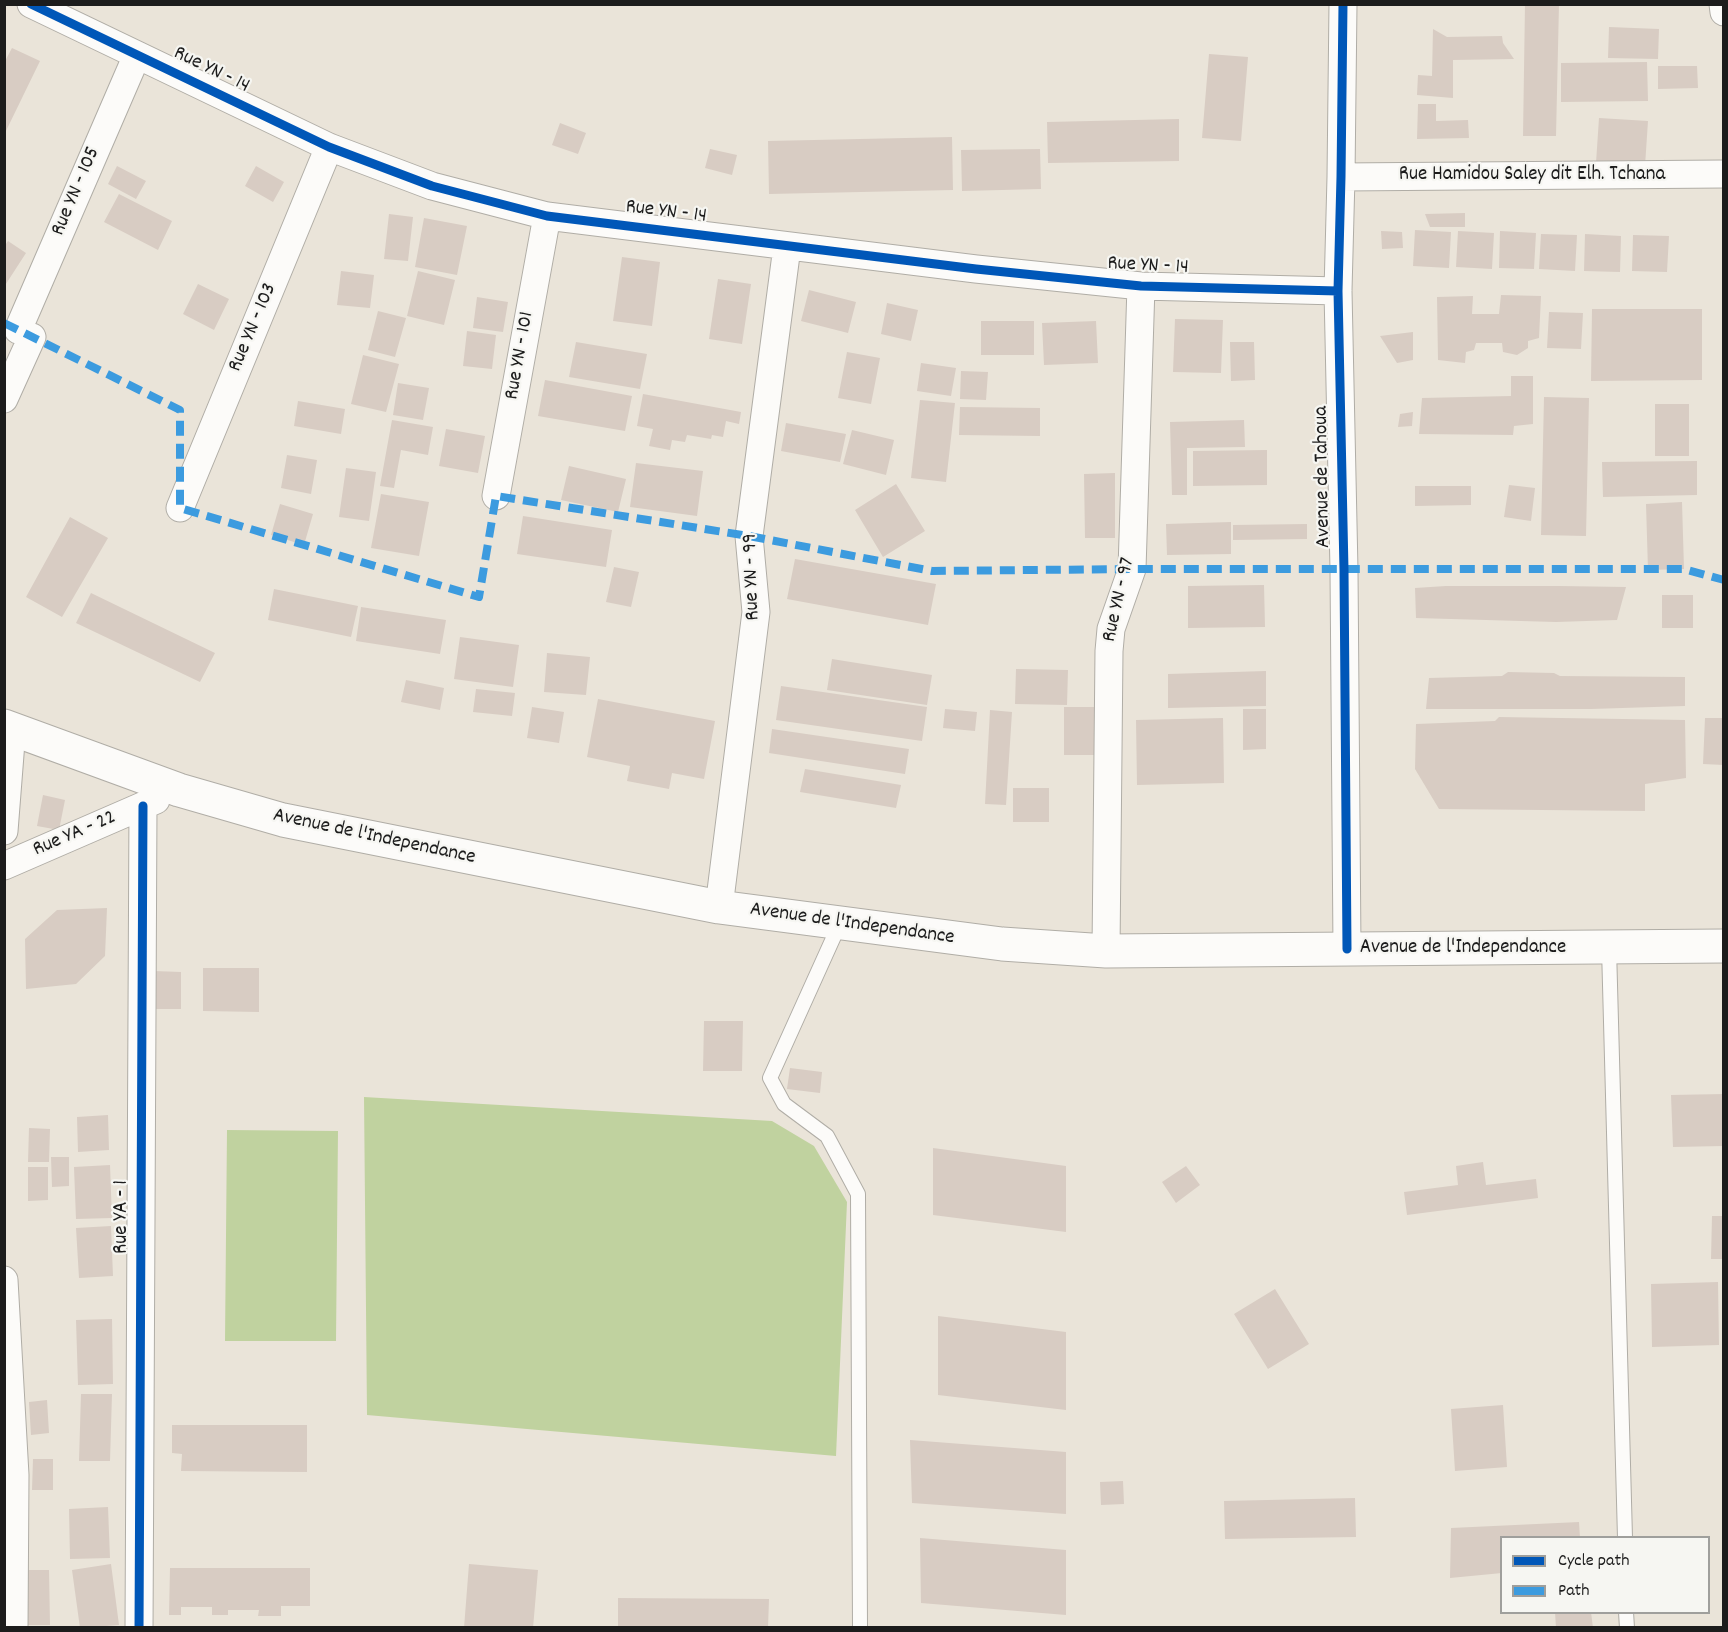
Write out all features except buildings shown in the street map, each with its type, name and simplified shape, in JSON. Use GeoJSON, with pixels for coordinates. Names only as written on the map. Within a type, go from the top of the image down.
{"type":"FeatureCollection","features":[{"type":"Feature","properties":{"kind":"highway","name":"Avenue de l'Independance"},"geometry":{"type":"LineString","coordinates":[[8,728],[179,790],[283,820],[719,907],[1002,944],[1106,951],[1724,946]]}},
{"type":"Feature","properties":{"kind":"street","name":"Rue YN - 14"},"geometry":{"type":"LineString","coordinates":[[31,4],[329,147],[432,186],[546,216],[976,270],[1141,286],[1338,291]]}},
{"type":"Feature","properties":{"kind":"street","name":"Avenue de Tahoua"},"geometry":{"type":"LineString","coordinates":[[1343,4],[1338,291],[1347,949]]}},
{"type":"Feature","properties":{"kind":"street"},"geometry":{"type":"LineString","coordinates":[[1723,4],[1724,12]]}},
{"type":"Feature","properties":{"kind":"street","name":"Rue YN - 105"},"geometry":{"type":"LineString","coordinates":[[4,399],[25,333],[137,55]]}},
{"type":"Feature","properties":{"kind":"street","name":"Rue YN - 103"},"geometry":{"type":"LineString","coordinates":[[180,508],[329,147]]}},
{"type":"Feature","properties":{"kind":"street","name":"Rue Hamidou Saley dit Elh. Tchana"},"geometry":{"type":"LineString","coordinates":[[1341,177],[1724,174]]}},
{"type":"Feature","properties":{"kind":"street","name":"Rue YN - 101"},"geometry":{"type":"LineString","coordinates":[[496,496],[546,216]]}},
{"type":"Feature","properties":{"kind":"street","name":"Rue YN - 99"},"geometry":{"type":"LineString","coordinates":[[719,907],[756,612],[749,536],[787,247]]}},
{"type":"Feature","properties":{"kind":"street","name":"Rue YN - 97"},"geometry":{"type":"LineString","coordinates":[[1106,951],[1108,651],[1111,630],[1132,569],[1141,286]]}},
{"type":"Feature","properties":{"kind":"street"},"geometry":{"type":"LineString","coordinates":[[4,831],[8,728]]}},
{"type":"Feature","properties":{"kind":"street","name":"Rue YA - 22"},"geometry":{"type":"LineString","coordinates":[[4,866],[179,790]]}},
{"type":"Feature","properties":{"kind":"street","name":"Rue YA - 1"},"geometry":{"type":"LineString","coordinates":[[139,1628],[143,806]]}},
{"type":"Feature","properties":{"kind":"street"},"geometry":{"type":"LineString","coordinates":[[4,1280],[14,1628]]}},
{"type":"Feature","properties":{"kind":"lane"},"geometry":{"type":"LineString","coordinates":[[840,923],[770,1078],[784,1104],[827,1136],[858,1194],[860,1628]]}},
{"type":"Feature","properties":{"kind":"lane"},"geometry":{"type":"LineString","coordinates":[[1610,948],[1624,1536]]}},
{"type":"Feature","properties":{"kind":"green space"},"geometry":{"type":"Polygon","coordinates":[[[364,1097],[772,1121],[814,1146],[847,1202],[836,1456],[367,1415],[364,1097]]]}},
{"type":"Feature","properties":{"kind":"green space"},"geometry":{"type":"Polygon","coordinates":[[[227,1130],[338,1131],[336,1341],[225,1341],[227,1130]]]}},
{"type":"Feature","properties":{"kind":"marked path"},"geometry":{"type":"LineString","coordinates":[[4,323],[180,410],[180,508],[479,597],[496,496],[749,536],[932,571],[1684,569],[1724,580]]}},
{"type":"Feature","properties":{"kind":"cycle path"},"geometry":{"type":"LineString","coordinates":[[31,4],[329,147],[432,186],[547,216],[976,269],[1141,286],[1338,291]]}},
{"type":"Feature","properties":{"kind":"cycle path"},"geometry":{"type":"LineString","coordinates":[[1343,4],[1338,291],[1344,570],[1347,949]]}},
{"type":"Feature","properties":{"kind":"cycle path"},"geometry":{"type":"LineString","coordinates":[[139,1628],[143,806]]}}]}
